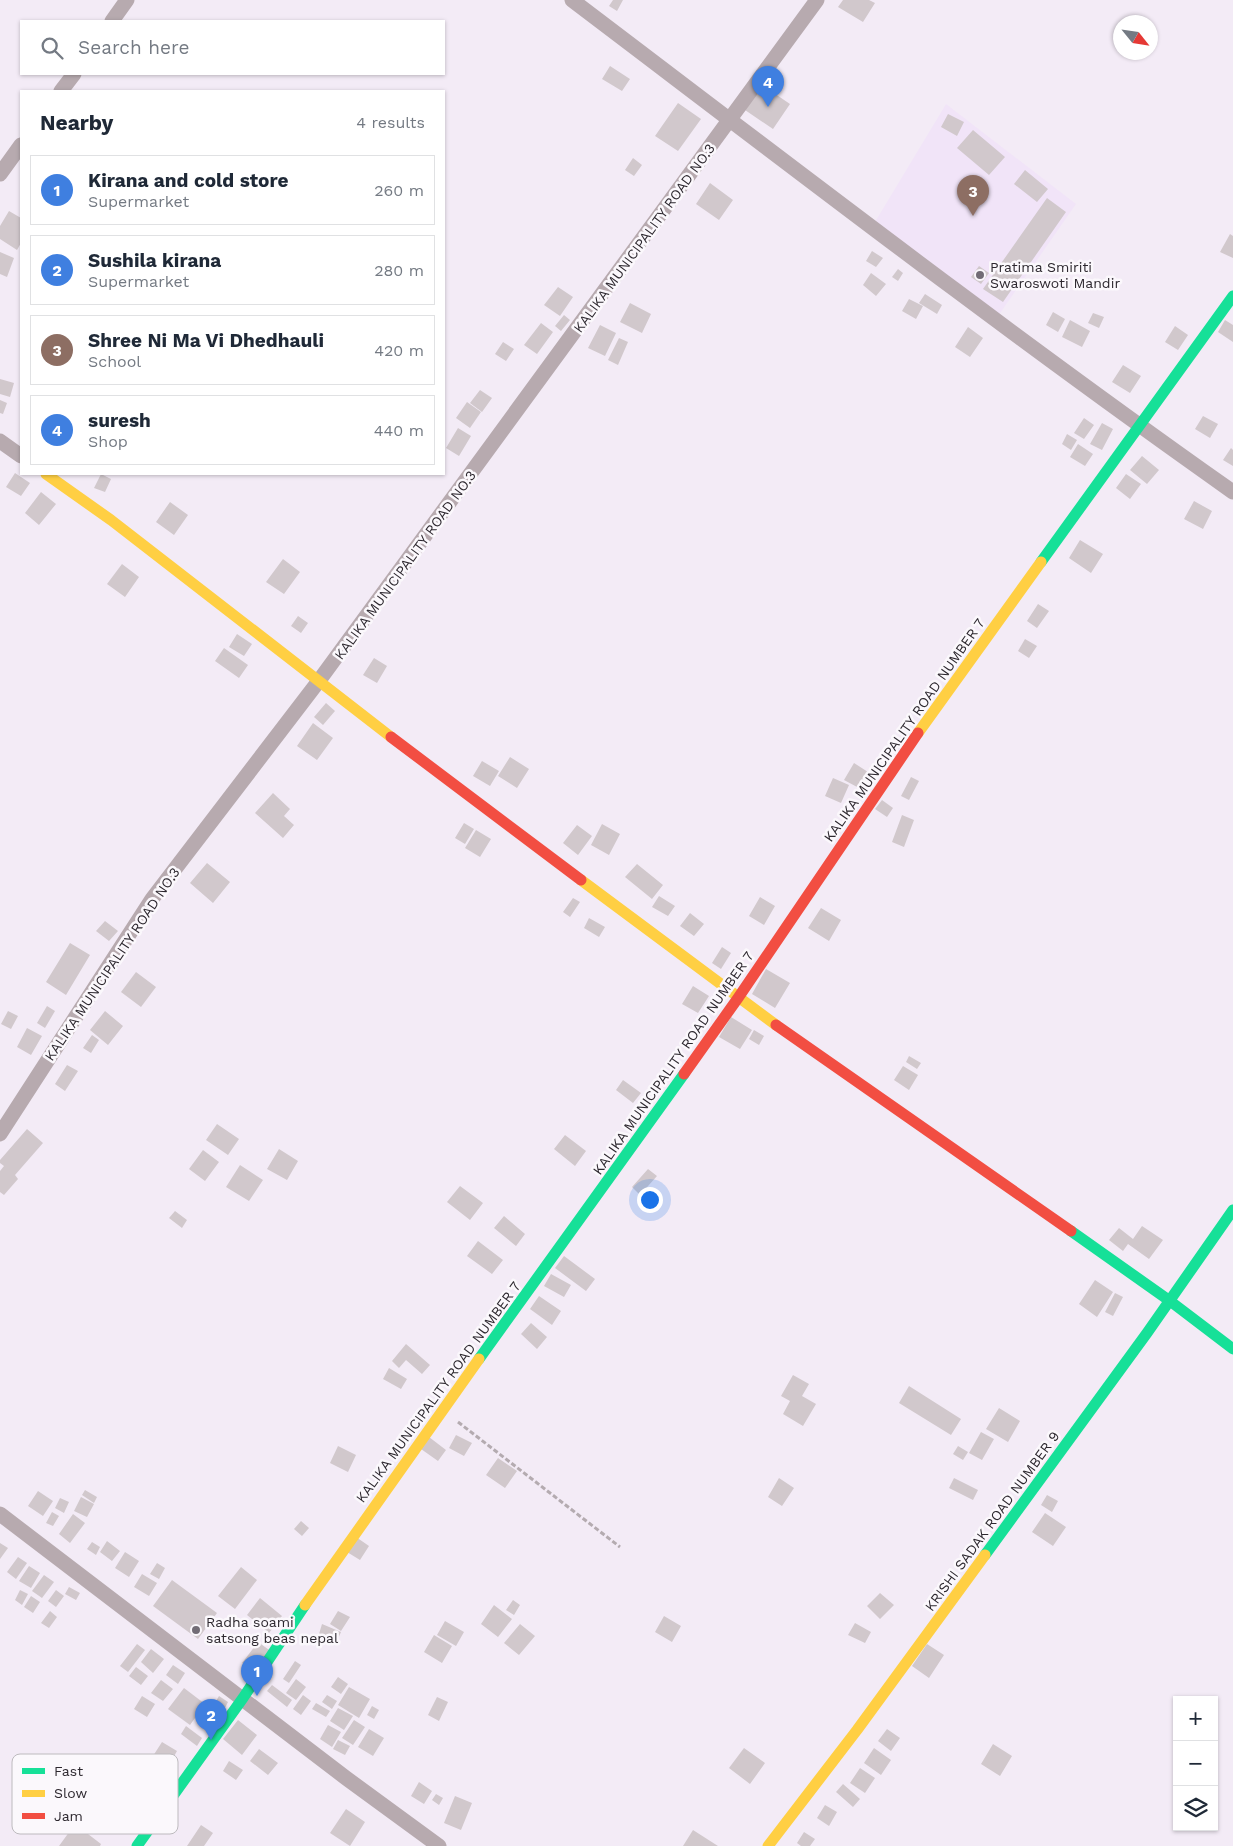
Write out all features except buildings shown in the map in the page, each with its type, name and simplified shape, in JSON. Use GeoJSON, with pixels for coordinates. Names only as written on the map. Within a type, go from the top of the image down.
{"type":"FeatureCollection","features":[{"type":"Feature","properties":{"kind":"street"},"geometry":{"type":"LineString","coordinates":[[113,20],[127,0]]}},
{"type":"Feature","properties":{"kind":"street"},"geometry":{"type":"LineString","coordinates":[[572,0],[1140,426],[1233,492]]}},
{"type":"Feature","properties":{"kind":"street","name":"KALIKA MUNICIPALITY ROAD NO.3"},"geometry":{"type":"LineString","coordinates":[[0,1134],[152,900],[318,682],[817,0]]}},
{"type":"Feature","properties":{"kind":"street"},"geometry":{"type":"LineString","coordinates":[[62,90],[73,75]]}},
{"type":"Feature","properties":{"kind":"street"},"geometry":{"type":"LineString","coordinates":[[0,174],[20,146]]}},
{"type":"Feature","properties":{"kind":"street","name":"KALIKA MUNICIPALITY ROAD NUMBER 7"},"geometry":{"type":"LineString","coordinates":[[178,1789],[243,1698],[328,1571],[738,998],[930,715],[1233,296]]}},
{"type":"Feature","properties":{"kind":"street"},"geometry":{"type":"LineString","coordinates":[[0,441],[20,455]]}},
{"type":"Feature","properties":{"kind":"street"},"geometry":{"type":"LineString","coordinates":[[47,475],[111,520],[318,682],[738,998],[1170,1301],[1233,1349]]}},
{"type":"Feature","properties":{"kind":"street","name":"KRISHI SADAK ROAD NUMBER 9"},"geometry":{"type":"LineString","coordinates":[[768,1846],[837,1759],[892,1684],[1170,1301],[1233,1210]]}},
{"type":"Feature","properties":{"kind":"street"},"geometry":{"type":"LineString","coordinates":[[0,1514],[346,1778],[439,1846]]}},
{"type":"Feature","properties":{"kind":"street","name":"KALIKA MUNICIPALITY ROAD NUMBER 7"},"geometry":{"type":"LineString","coordinates":[[137,1846],[146,1834]]}},
{"type":"Feature","properties":{"kind":"path"},"geometry":{"type":"LineString","coordinates":[[443,1411],[620,1547]]}},
{"type":"Feature","properties":{"kind":"shaded area"},"geometry":{"type":"Polygon","coordinates":[[[946,104],[1076,204],[996,319],[872,227],[946,104]]]}},
{"type":"Feature","properties":{"kind":"traffic: fast"},"geometry":{"type":"LineString","coordinates":[[1041,562],[1233,296]]}},
{"type":"Feature","properties":{"kind":"traffic: fast"},"geometry":{"type":"LineString","coordinates":[[479,1359],[684,1074]]}},
{"type":"Feature","properties":{"kind":"traffic: fast"},"geometry":{"type":"LineString","coordinates":[[985,1555],[1147,1333],[1233,1210]]}},
{"type":"Feature","properties":{"kind":"traffic: fast"},"geometry":{"type":"LineString","coordinates":[[1071,1231],[1170,1301],[1233,1349]]}},
{"type":"Feature","properties":{"kind":"traffic: fast"},"geometry":{"type":"LineString","coordinates":[[178,1789],[243,1698],[305,1605]]}},
{"type":"Feature","properties":{"kind":"traffic: fast"},"geometry":{"type":"LineString","coordinates":[[137,1846],[146,1834]]}},
{"type":"Feature","properties":{"kind":"traffic: slow"},"geometry":{"type":"LineString","coordinates":[[47,475],[111,520],[391,737]]}},
{"type":"Feature","properties":{"kind":"traffic: slow"},"geometry":{"type":"LineString","coordinates":[[918,733],[1041,562]]}},
{"type":"Feature","properties":{"kind":"traffic: slow"},"geometry":{"type":"LineString","coordinates":[[581,880],[776,1025]]}},
{"type":"Feature","properties":{"kind":"traffic: slow"},"geometry":{"type":"LineString","coordinates":[[305,1605],[479,1359]]}},
{"type":"Feature","properties":{"kind":"traffic: slow"},"geometry":{"type":"LineString","coordinates":[[768,1846],[857,1730],[985,1555]]}},
{"type":"Feature","properties":{"kind":"traffic: jam"},"geometry":{"type":"LineString","coordinates":[[684,1074],[738,998],[918,733]]}},
{"type":"Feature","properties":{"kind":"traffic: jam"},"geometry":{"type":"LineString","coordinates":[[391,737],[581,880]]}},
{"type":"Feature","properties":{"kind":"traffic: jam"},"geometry":{"type":"LineString","coordinates":[[776,1025],[1071,1231]]}},
{"type":"Feature","properties":{"kind":"place","name":"suresh"},"geometry":{"type":"Point","coordinates":[768,107]}},
{"type":"Feature","properties":{"kind":"place","name":"Shree Ni Ma Vi Dhedhauli"},"geometry":{"type":"Point","coordinates":[973,216]}},
{"type":"Feature","properties":{"kind":"place","name":"Pratima Smiriti Swaroswoti Mandir"},"geometry":{"type":"Point","coordinates":[980,275]}},
{"type":"Feature","properties":{"kind":"place","name":"Radha soami satsong beas nepal"},"geometry":{"type":"Point","coordinates":[196,1630]}},
{"type":"Feature","properties":{"kind":"place","name":"Kirana and cold store"},"geometry":{"type":"Point","coordinates":[257,1696]}},
{"type":"Feature","properties":{"kind":"place","name":"Sushila kirana"},"geometry":{"type":"Point","coordinates":[211,1740]}}]}
